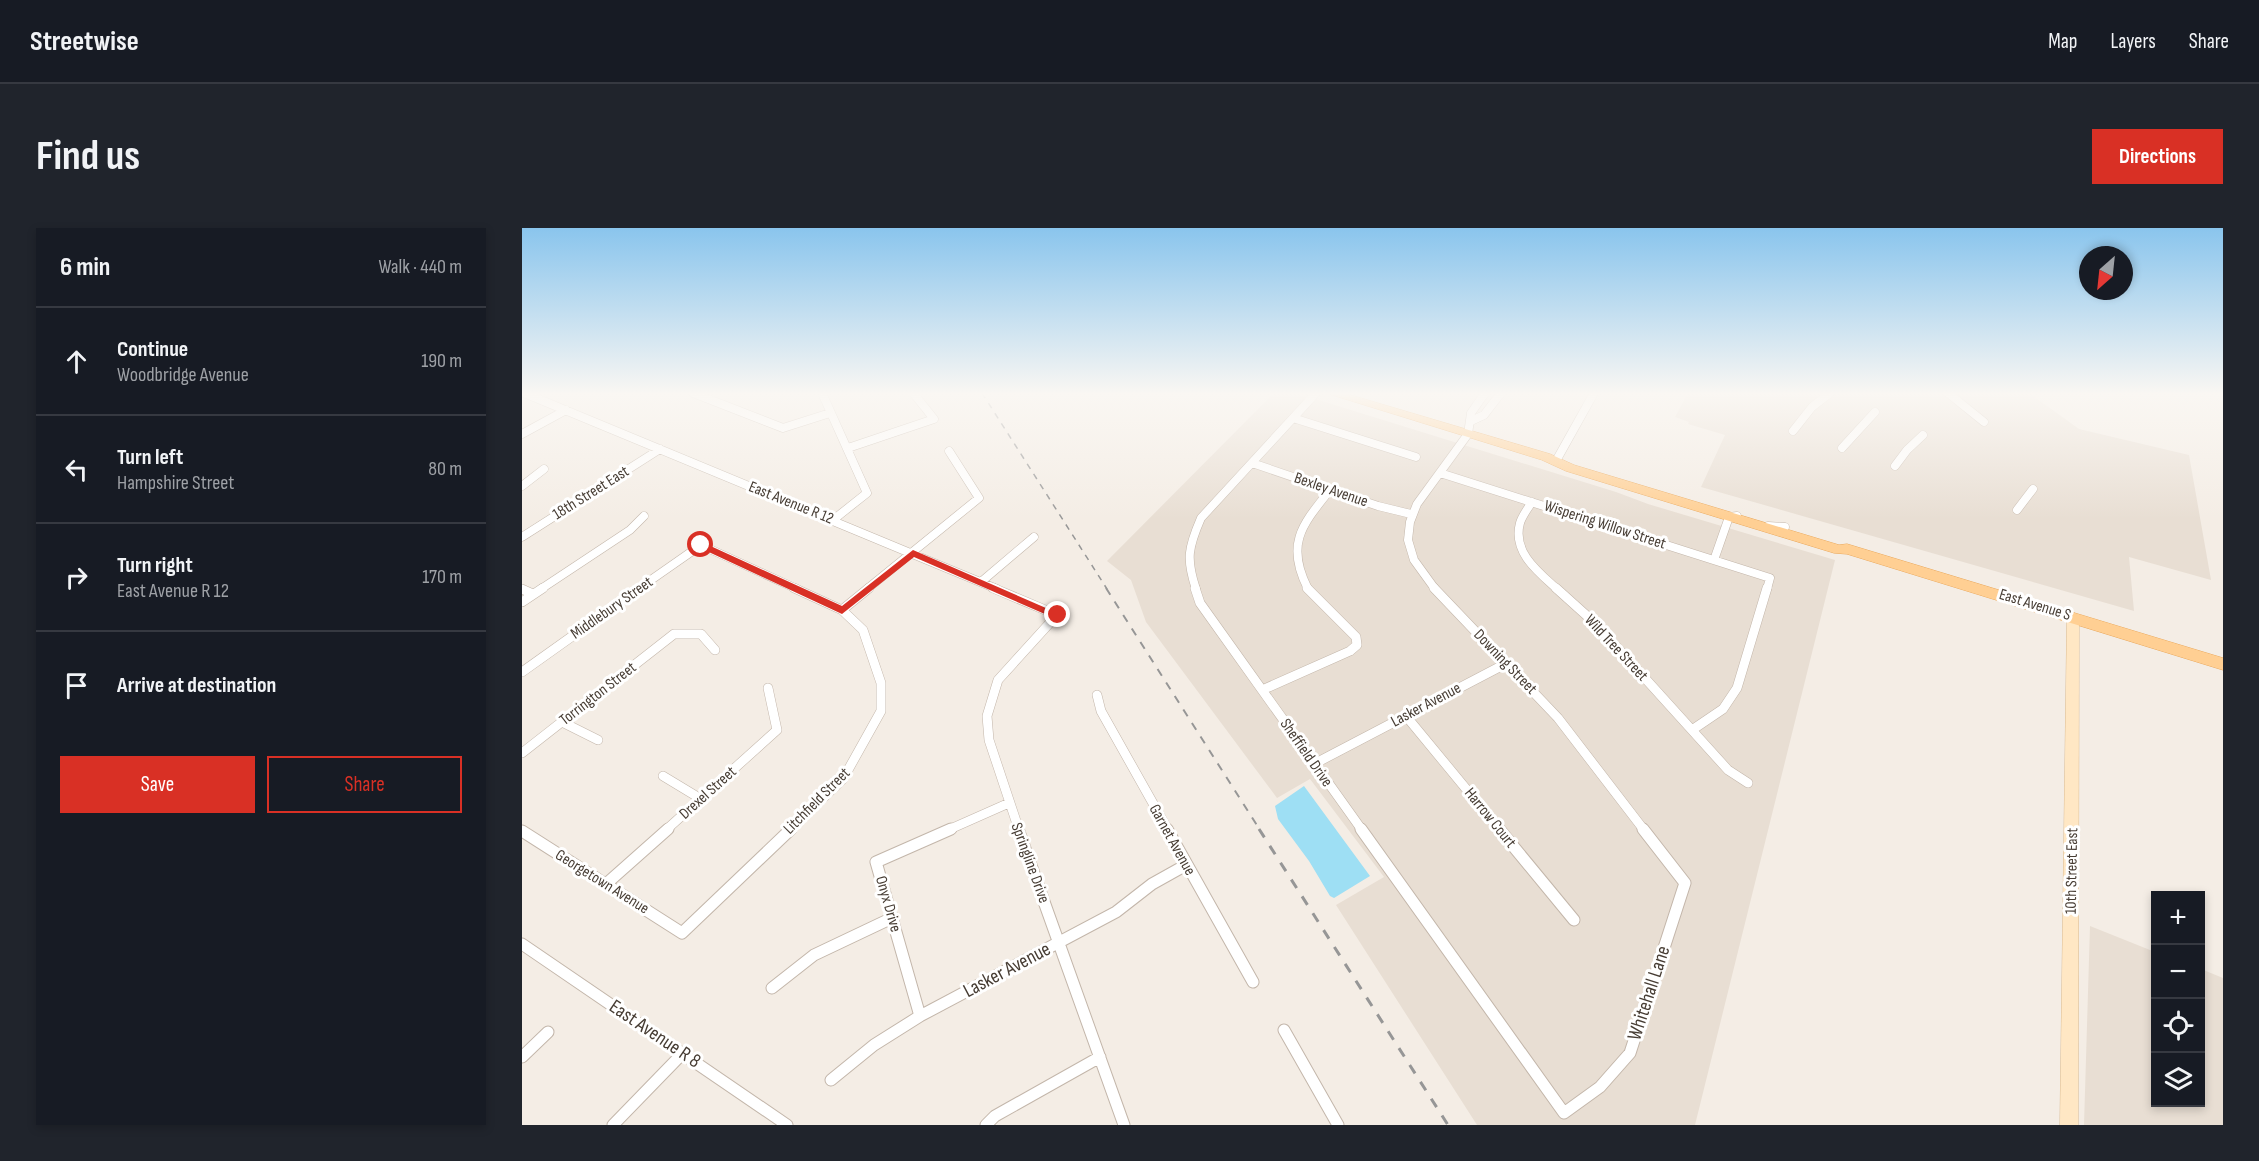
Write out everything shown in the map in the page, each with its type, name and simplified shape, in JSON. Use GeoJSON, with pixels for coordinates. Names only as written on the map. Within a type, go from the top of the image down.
{"type":"FeatureCollection","features":[{"type":"Feature","properties":{"kind":"main road","name":"East Avenue S"},"geometry":{"type":"LineString","coordinates":[[1490,435],[1570,468],[1839,550],[1847,549],[2223,664]]}},
{"type":"Feature","properties":{"kind":"main road","name":"East Avenue S"},"geometry":{"type":"LineString","coordinates":[[1560,462],[1572,462],[1842,544],[1847,549]]}},
{"type":"Feature","properties":{"kind":"main road","name":"10th Street East"},"geometry":{"type":"LineString","coordinates":[[2069,1125],[2073,617]]}},
{"type":"Feature","properties":{"kind":"street","name":"East Avenue R 12"},"geometry":{"type":"LineString","coordinates":[[626,435],[1058,615]]}},
{"type":"Feature","properties":{"kind":"street"},"geometry":{"type":"LineString","coordinates":[[833,520],[867,493],[841,435]]}},
{"type":"Feature","properties":{"kind":"street"},"geometry":{"type":"LineString","coordinates":[[848,448],[887,435]]}},
{"type":"Feature","properties":{"kind":"street","name":"Sheffield Drive"},"geometry":{"type":"LineString","coordinates":[[1278,435],[1201,518],[1193,536],[1188,565],[1200,603],[1564,1113]]}},
{"type":"Feature","properties":{"kind":"street"},"geometry":{"type":"LineString","coordinates":[[1346,435],[1416,457]]}},
{"type":"Feature","properties":{"kind":"street","name":"Downing Street"},"geometry":{"type":"LineString","coordinates":[[1465,435],[1411,514],[1407,543],[1416,567],[1558,718],[1685,883]]}},
{"type":"Feature","properties":{"kind":"street"},"geometry":{"type":"LineString","coordinates":[[1560,462],[1573,435]]}},
{"type":"Feature","properties":{"kind":"street"},"geometry":{"type":"LineString","coordinates":[[1842,448],[1853,435]]}},
{"type":"Feature","properties":{"kind":"street"},"geometry":{"type":"LineString","coordinates":[[1894,466],[1923,435]]}},
{"type":"Feature","properties":{"kind":"street","name":"18th Street East"},"geometry":{"type":"LineString","coordinates":[[522,537],[660,449]]}},
{"type":"Feature","properties":{"kind":"street"},"geometry":{"type":"LineString","coordinates":[[842,610],[979,498],[949,451]]}},
{"type":"Feature","properties":{"kind":"street","name":"Bexley Avenue"},"geometry":{"type":"LineString","coordinates":[[1252,463],[1330,490],[1411,514]]}},
{"type":"Feature","properties":{"kind":"street"},"geometry":{"type":"LineString","coordinates":[[522,486],[544,469]]}},
{"type":"Feature","properties":{"kind":"street","name":"Wispering Willow Street"},"geometry":{"type":"LineString","coordinates":[[1440,473],[1770,578],[1737,688],[1723,710],[1692,730]]}},
{"type":"Feature","properties":{"kind":"street"},"geometry":{"type":"LineString","coordinates":[[2018,510],[2033,489]]}},
{"type":"Feature","properties":{"kind":"street"},"geometry":{"type":"LineString","coordinates":[[1262,690],[1350,651],[1357,645],[1356,637],[1308,590],[1300,574],[1297,540],[1304,523],[1330,490]]}},
{"type":"Feature","properties":{"kind":"street","name":"Wild Tree Street"},"geometry":{"type":"LineString","coordinates":[[1532,502],[1520,522],[1519,541],[1529,564],[1596,624],[1728,770],[1748,783]]}},
{"type":"Feature","properties":{"kind":"street"},"geometry":{"type":"LineString","coordinates":[[1714,560],[1729,517],[1733,515],[1771,526],[1785,527]]}},
{"type":"Feature","properties":{"kind":"street"},"geometry":{"type":"LineString","coordinates":[[522,602],[630,530],[644,516]]}},
{"type":"Feature","properties":{"kind":"street"},"geometry":{"type":"LineString","coordinates":[[981,582],[1034,537]]}},
{"type":"Feature","properties":{"kind":"street","name":"Litchfield Street"},"geometry":{"type":"LineString","coordinates":[[682,933],[843,778],[855,762],[881,711],[881,683],[863,630],[854,618],[842,610],[701,545]]}},
{"type":"Feature","properties":{"kind":"street","name":"Middlebury Street"},"geometry":{"type":"LineString","coordinates":[[522,672],[701,545]]}},
{"type":"Feature","properties":{"kind":"street"},"geometry":{"type":"LineString","coordinates":[[522,589],[533,594]]}},
{"type":"Feature","properties":{"kind":"street","name":"Springline Drive"},"geometry":{"type":"LineString","coordinates":[[1058,615],[998,680],[987,716],[989,740],[1008,803],[1124,1125]]}},
{"type":"Feature","properties":{"kind":"street","name":"Torrington Street"},"geometry":{"type":"LineString","coordinates":[[522,753],[674,634],[701,634],[715,650]]}},
{"type":"Feature","properties":{"kind":"street","name":"Lasker Avenue"},"geometry":{"type":"LineString","coordinates":[[1314,764],[1507,663]]}},
{"type":"Feature","properties":{"kind":"street","name":"Drexel Street"},"geometry":{"type":"LineString","coordinates":[[606,884],[777,730],[768,688]]}},
{"type":"Feature","properties":{"kind":"street","name":"Garnet Avenue"},"geometry":{"type":"LineString","coordinates":[[1097,695],[1101,711],[1253,982]]}},
{"type":"Feature","properties":{"kind":"street","name":"Harrow Court"},"geometry":{"type":"LineString","coordinates":[[1406,716],[1574,920]]}},
{"type":"Feature","properties":{"kind":"street"},"geometry":{"type":"LineString","coordinates":[[562,722],[598,740]]}},
{"type":"Feature","properties":{"kind":"street"},"geometry":{"type":"LineString","coordinates":[[663,776],[701,799]]}},
{"type":"Feature","properties":{"kind":"street","name":"Onyx Drive"},"geometry":{"type":"LineString","coordinates":[[920,1016],[876,862],[1008,803]]}},
{"type":"Feature","properties":{"kind":"street","name":"Georgetown Avenue"},"geometry":{"type":"LineString","coordinates":[[522,831],[682,933]]}},
{"type":"Feature","properties":{"kind":"street","name":"Lasker Avenue"},"geometry":{"type":"LineString","coordinates":[[831,1080],[874,1045],[920,1016],[1116,912],[1152,884],[1186,865]]}},
{"type":"Feature","properties":{"kind":"street","name":"Whitehall Lane"},"geometry":{"type":"LineString","coordinates":[[1564,1113],[1600,1087],[1630,1053],[1685,883]]}},
{"type":"Feature","properties":{"kind":"street"},"geometry":{"type":"LineString","coordinates":[[772,988],[814,955],[892,918]]}},
{"type":"Feature","properties":{"kind":"street","name":"East Avenue R 8"},"geometry":{"type":"LineString","coordinates":[[522,944],[683,1053],[782,1124]]}},
{"type":"Feature","properties":{"kind":"street"},"geometry":{"type":"LineString","coordinates":[[1284,1030],[1338,1125]]}},
{"type":"Feature","properties":{"kind":"street"},"geometry":{"type":"LineString","coordinates":[[522,1058],[548,1032]]}},
{"type":"Feature","properties":{"kind":"street"},"geometry":{"type":"LineString","coordinates":[[614,1125],[683,1053]]}},
{"type":"Feature","properties":{"kind":"street"},"geometry":{"type":"LineString","coordinates":[[986,1125],[996,1116],[1100,1057]]}},
{"type":"Feature","properties":{"kind":"shaded area"},"geometry":{"type":"Polygon","coordinates":[[[1232,435],[1431,435],[1648,504],[1835,560],[1695,1125],[1477,1125],[1336,905],[1384,877],[1310,779],[1277,798],[1146,622],[1131,580],[1107,561],[1232,435]]]}},
{"type":"Feature","properties":{"kind":"shaded area"},"geometry":{"type":"Polygon","coordinates":[[[1725,435],[2104,435],[2189,455],[2211,580],[2129,557],[2134,611],[1701,487],[1725,435]]]}},
{"type":"Feature","properties":{"kind":"shaded area"},"geometry":{"type":"Polygon","coordinates":[[[2090,926],[2151,950],[2151,1107],[2205,1107],[2205,971],[2223,978],[2223,1125],[2084,1125],[2090,926]]]}},
{"type":"Feature","properties":{"kind":"water"},"geometry":{"type":"Polygon","coordinates":[[[1304,786],[1370,876],[1334,898],[1330,896],[1309,861],[1278,819],[1275,806],[1304,786]]]}},
{"type":"Feature","properties":{"kind":"railway"},"geometry":{"type":"LineString","coordinates":[[1009,435],[1107,589]]}},
{"type":"Feature","properties":{"kind":"railway"},"geometry":{"type":"LineString","coordinates":[[1106,588],[1260,830]]}},
{"type":"Feature","properties":{"kind":"railway"},"geometry":{"type":"LineString","coordinates":[[1259,829],[1448,1125]]}},
{"type":"Feature","properties":{"kind":"route"},"geometry":{"type":"LineString","coordinates":[[701,545],[842,610],[913,553],[1058,615]]}}]}
